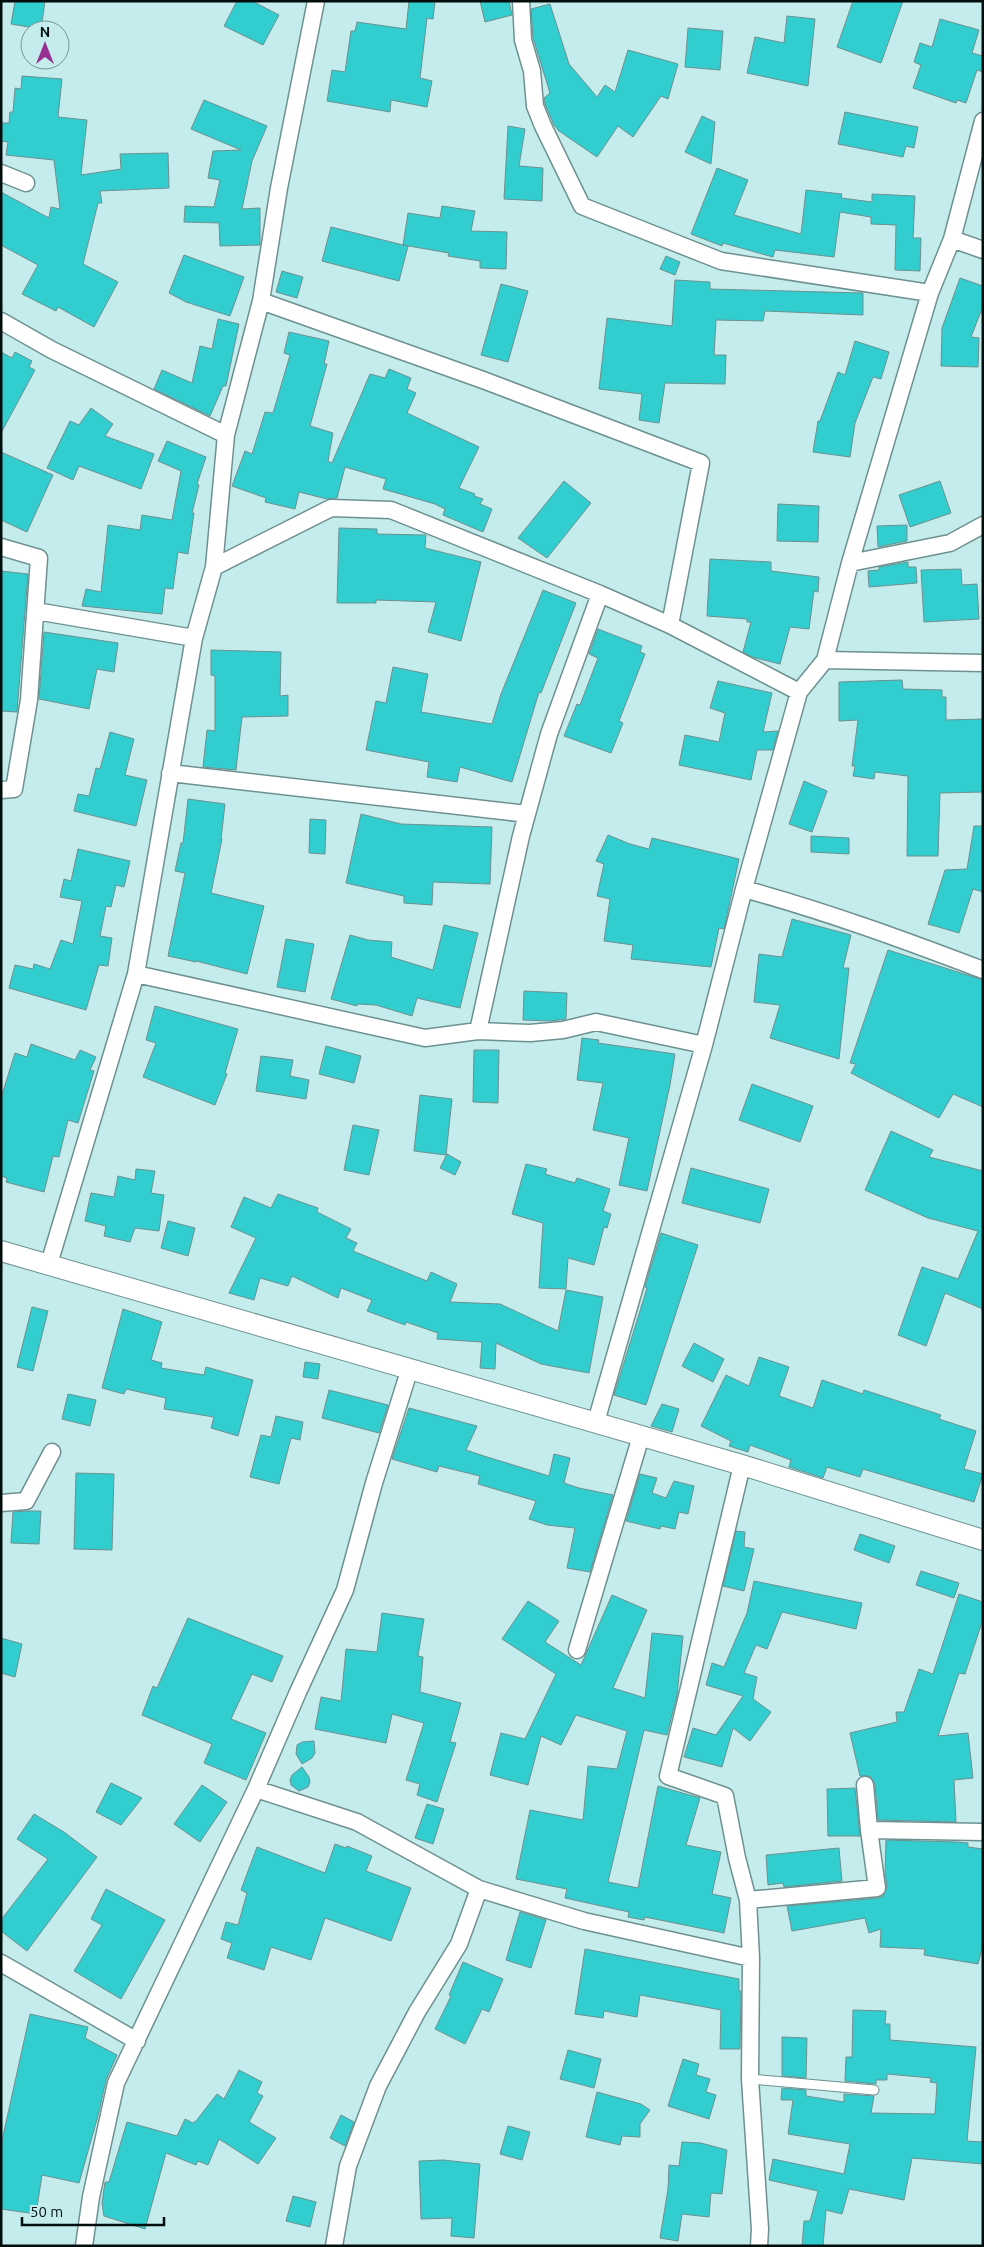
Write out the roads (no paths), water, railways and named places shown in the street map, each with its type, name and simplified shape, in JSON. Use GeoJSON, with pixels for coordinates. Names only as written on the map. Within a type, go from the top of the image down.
{"type":"FeatureCollection","features":[{"type":"Feature","properties":{"kind":"street"},"geometry":{"type":"LineString","coordinates":[[49,1264],[136,974],[194,638],[214,568],[226,436],[261,301],[279,188],[316,1]]}},
{"type":"Feature","properties":{"kind":"street"},"geometry":{"type":"LineString","coordinates":[[521,1],[523,40],[532,71],[535,106],[582,206],[721,261],[930,293]]}},
{"type":"Feature","properties":{"kind":"street"},"geometry":{"type":"LineString","coordinates":[[596,1422],[704,1045],[744,889],[799,692],[825,660],[850,563],[930,293],[952,239],[983,121]]}},
{"type":"Feature","properties":{"kind":"street"},"geometry":{"type":"LineString","coordinates":[[1,173],[26,184]]}},
{"type":"Feature","properties":{"kind":"street"},"geometry":{"type":"LineString","coordinates":[[952,239],[983,250]]}},
{"type":"Feature","properties":{"kind":"street"},"geometry":{"type":"LineString","coordinates":[[261,301],[483,380],[701,463],[670,625]]}},
{"type":"Feature","properties":{"kind":"street"},"geometry":{"type":"LineString","coordinates":[[1,321],[52,350],[226,436]]}},
{"type":"Feature","properties":{"kind":"street"},"geometry":{"type":"LineString","coordinates":[[214,568],[331,508],[391,510],[600,594],[670,625],[799,692]]}},
{"type":"Feature","properties":{"kind":"street"},"geometry":{"type":"LineString","coordinates":[[850,563],[950,543],[983,525]]}},
{"type":"Feature","properties":{"kind":"street"},"geometry":{"type":"LineString","coordinates":[[1,547],[39,558],[29,700],[14,789],[1,790]]}},
{"type":"Feature","properties":{"kind":"street"},"geometry":{"type":"LineString","coordinates":[[478,1030],[527,814],[549,734],[600,594]]}},
{"type":"Feature","properties":{"kind":"street"},"geometry":{"type":"LineString","coordinates":[[36,612],[194,638]]}},
{"type":"Feature","properties":{"kind":"street"},"geometry":{"type":"LineString","coordinates":[[825,660],[983,663]]}},
{"type":"Feature","properties":{"kind":"street"},"geometry":{"type":"LineString","coordinates":[[170,773],[527,814]]}},
{"type":"Feature","properties":{"kind":"street"},"geometry":{"type":"LineString","coordinates":[[744,889],[789,901],[983,970]]}},
{"type":"Feature","properties":{"kind":"street"},"geometry":{"type":"LineString","coordinates":[[136,974],[425,1038],[478,1030],[530,1033],[564,1030],[596,1022],[704,1045]]}},
{"type":"Feature","properties":{"kind":"street"},"geometry":{"type":"LineString","coordinates":[[1,1252],[49,1264],[596,1422],[983,1540]]}},
{"type":"Feature","properties":{"kind":"street"},"geometry":{"type":"LineString","coordinates":[[84,2246],[91,2197],[116,2083],[138,2041],[256,1789],[345,1590],[374,1483],[410,1368]]}},
{"type":"Feature","properties":{"kind":"street"},"geometry":{"type":"LineString","coordinates":[[577,1650],[641,1436]]}},
{"type":"Feature","properties":{"kind":"street"},"geometry":{"type":"LineString","coordinates":[[1,1503],[26,1501],[52,1452]]}},
{"type":"Feature","properties":{"kind":"street"},"geometry":{"type":"LineString","coordinates":[[742,1465],[668,1776],[725,1796],[737,1858],[748,1900],[751,1958],[750,2079],[760,2220],[759,2246]]}},
{"type":"Feature","properties":{"kind":"street"},"geometry":{"type":"LineString","coordinates":[[748,1900],[877,1888],[868,1830],[865,1785]]}},
{"type":"Feature","properties":{"kind":"street"},"geometry":{"type":"LineString","coordinates":[[256,1789],[357,1822],[479,1889],[584,1921],[751,1958]]}},
{"type":"Feature","properties":{"kind":"street"},"geometry":{"type":"LineString","coordinates":[[868,1830],[983,1832]]}},
{"type":"Feature","properties":{"kind":"street"},"geometry":{"type":"LineString","coordinates":[[334,2246],[348,2166],[378,2086],[416,2012],[459,1944],[479,1889]]}},
{"type":"Feature","properties":{"kind":"street"},"geometry":{"type":"LineString","coordinates":[[1,1963],[138,2041]]}},
{"type":"Feature","properties":{"kind":"lane"},"geometry":{"type":"LineString","coordinates":[[750,2079],[874,2090]]}}]}
